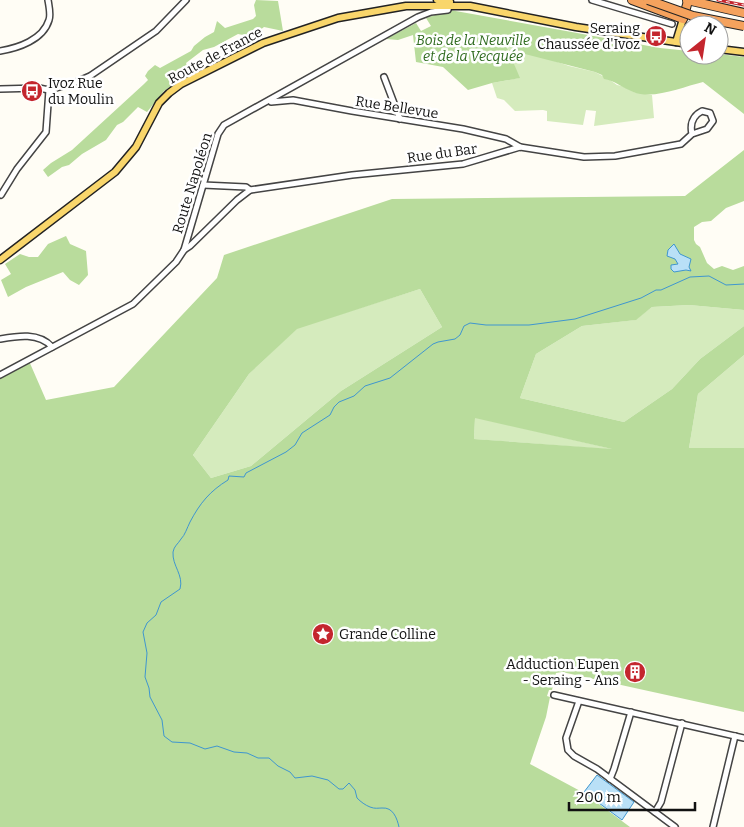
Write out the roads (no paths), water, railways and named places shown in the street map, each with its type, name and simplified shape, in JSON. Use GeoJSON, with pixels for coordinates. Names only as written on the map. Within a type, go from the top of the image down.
{"type":"FeatureCollection","features":[{"type":"Feature","properties":{"kind":"highway"},"geometry":{"type":"LineString","coordinates":[[632,0],[679,18]]}},
{"type":"Feature","properties":{"kind":"highway"},"geometry":{"type":"LineString","coordinates":[[648,0],[698,17],[744,26]]}},
{"type":"Feature","properties":{"kind":"highway"},"geometry":{"type":"LineString","coordinates":[[659,0],[704,14],[744,22]]}},
{"type":"Feature","properties":{"kind":"highway"},"geometry":{"type":"LineString","coordinates":[[684,15],[687,0],[744,13]]}},
{"type":"Feature","properties":{"kind":"main road"},"geometry":{"type":"LineString","coordinates":[[438,0],[450,2],[449,6]]}},
{"type":"Feature","properties":{"kind":"main road","name":"Route de France"},"geometry":{"type":"LineString","coordinates":[[0,260],[115,172],[130,155],[159,104],[182,84],[252,48],[325,21],[398,7],[449,6],[470,3],[576,27],[679,42]]}},
{"type":"Feature","properties":{"kind":"main road"},"geometry":{"type":"LineString","coordinates":[[676,42],[679,32]]}},
{"type":"Feature","properties":{"kind":"main road"},"geometry":{"type":"LineString","coordinates":[[729,50],[744,52]]}},
{"type":"Feature","properties":{"kind":"street"},"geometry":{"type":"LineString","coordinates":[[0,51],[34,40],[44,30],[50,19],[48,0]]}},
{"type":"Feature","properties":{"kind":"street"},"geometry":{"type":"LineString","coordinates":[[0,89],[39,88],[49,90],[82,80],[125,54],[156,32],[186,0]]}},
{"type":"Feature","properties":{"kind":"street"},"geometry":{"type":"LineString","coordinates":[[592,0],[672,24]]}},
{"type":"Feature","properties":{"kind":"street","name":"Route Napoléon"},"geometry":{"type":"LineString","coordinates":[[0,375],[137,301],[176,262],[184,250],[222,127],[418,17],[431,12],[448,10],[449,6]]}},
{"type":"Feature","properties":{"kind":"street"},"geometry":{"type":"LineString","coordinates":[[384,77],[400,119]]}},
{"type":"Feature","properties":{"kind":"street"},"geometry":{"type":"LineString","coordinates":[[1,192],[46,132],[49,90]]}},
{"type":"Feature","properties":{"kind":"street","name":"Rue Bellevue"},"geometry":{"type":"LineString","coordinates":[[269,100],[271,102],[293,100],[492,135],[506,139],[520,148]]}},
{"type":"Feature","properties":{"kind":"street","name":"Rue du Bar"},"geometry":{"type":"LineString","coordinates":[[203,185],[246,187],[250,190],[352,175],[463,164],[520,148],[584,157],[609,157],[675,146],[686,141],[692,134],[707,130],[713,121],[710,114],[702,111],[696,114],[692,124],[692,134]]}},
{"type":"Feature","properties":{"kind":"street"},"geometry":{"type":"LineString","coordinates":[[184,250],[250,190]]}},
{"type":"Feature","properties":{"kind":"street"},"geometry":{"type":"LineString","coordinates":[[0,339],[12,336],[28,336],[43,340],[52,347]]}},
{"type":"Feature","properties":{"kind":"street"},"geometry":{"type":"LineString","coordinates":[[554,695],[744,738]]}},
{"type":"Feature","properties":{"kind":"street"},"geometry":{"type":"LineString","coordinates":[[579,701],[566,738],[567,747],[574,756],[592,765],[675,827]]}},
{"type":"Feature","properties":{"kind":"street"},"geometry":{"type":"LineString","coordinates":[[610,779],[631,712]]}},
{"type":"Feature","properties":{"kind":"street"},"geometry":{"type":"LineString","coordinates":[[655,812],[661,802],[682,723]]}},
{"type":"Feature","properties":{"kind":"street"},"geometry":{"type":"LineString","coordinates":[[713,827],[735,736]]}},
{"type":"Feature","properties":{"kind":"water"},"geometry":{"type":"Polygon","coordinates":[[[674,244],[680,254],[691,259],[689,267],[691,271],[674,272],[671,269],[671,265],[678,264],[675,259],[667,256],[668,250],[674,244]]]}},
{"type":"Feature","properties":{"kind":"water"},"geometry":{"type":"Polygon","coordinates":[[[597,775],[634,802],[622,820],[584,792],[597,775]]]}},
{"type":"Feature","properties":{"kind":"waterway"},"geometry":{"type":"LineString","coordinates":[[399,827],[392,811],[386,808],[373,808],[365,804],[357,798],[355,790],[349,783],[343,789],[339,789],[328,780],[312,776],[295,778],[290,772],[278,766],[269,758],[258,758],[247,753],[234,752],[217,746],[205,749],[190,743],[172,742],[164,736],[162,720],[150,697],[145,677],[147,653],[143,632],[147,623],[156,615],[161,602],[180,589],[181,584],[173,552],[198,509],[211,493],[228,480],[229,476],[244,477],[246,473],[286,452],[295,445],[302,433],[330,415],[339,402],[354,396],[365,386],[390,378],[433,344],[455,339],[460,335],[464,326],[470,323],[529,325],[575,319],[641,298],[690,277],[709,276],[726,285],[744,284]]}},
{"type":"Feature","properties":{"kind":"railway"},"geometry":{"type":"LineString","coordinates":[[718,0],[744,5]]}},
{"type":"Feature","properties":{"kind":"place","name":"Seraing Chaussée d'Ivoz"},"geometry":{"type":"Point","coordinates":[656,36]}},
{"type":"Feature","properties":{"kind":"place","name":"Ivoz Rue du Moulin"},"geometry":{"type":"Point","coordinates":[32,91]}},
{"type":"Feature","properties":{"kind":"place","name":"Grande Colline"},"geometry":{"type":"Point","coordinates":[323,634]}},
{"type":"Feature","properties":{"kind":"place","name":"Adduction Eupen - Seraing - Ans"},"geometry":{"type":"Point","coordinates":[635,672]}},
{"type":"Feature","properties":{"kind":"park label","name":"Bois de la Neuville et de la Vecquée"},"geometry":{"type":"Point","coordinates":[473,48]}}]}
